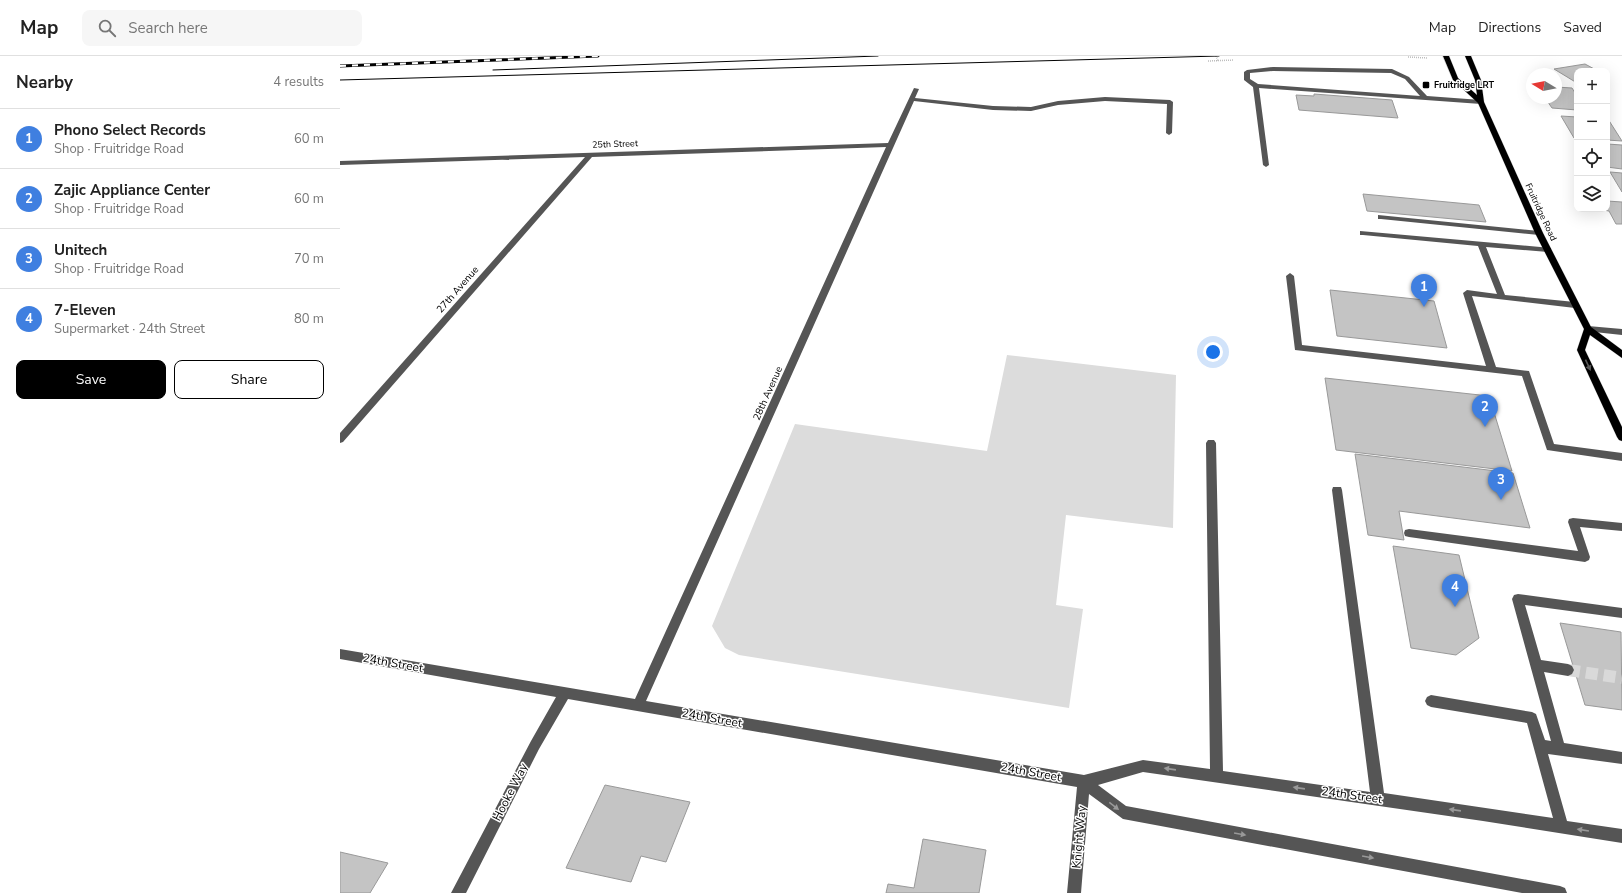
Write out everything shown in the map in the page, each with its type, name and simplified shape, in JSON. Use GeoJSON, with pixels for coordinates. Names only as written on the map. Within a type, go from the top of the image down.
{"type":"FeatureCollection","features":[{"type":"Feature","properties":{"kind":"main road","name":"Fruitridge Road"},"geometry":{"type":"LineString","coordinates":[[1446,56],[1455,79],[1481,102]]}},
{"type":"Feature","properties":{"kind":"main road","name":"Fruitridge Road"},"geometry":{"type":"LineString","coordinates":[[1468,56],[1478,80],[1481,102],[1539,233],[1575,305],[1588,329],[1622,355]]}},
{"type":"Feature","properties":{"kind":"main road"},"geometry":{"type":"LineString","coordinates":[[1588,329],[1581,350],[1622,437]]}},
{"type":"Feature","properties":{"kind":"street"},"geometry":{"type":"LineString","coordinates":[[1425,98],[1407,78],[1392,71],[1273,69],[1247,72],[1247,80],[1256,86],[1481,102]]}},
{"type":"Feature","properties":{"kind":"street"},"geometry":{"type":"LineString","coordinates":[[1256,86],[1266,165]]}},
{"type":"Feature","properties":{"kind":"street","name":"28th Avenue"},"geometry":{"type":"LineString","coordinates":[[638,705],[890,144],[916,90]]}},
{"type":"Feature","properties":{"kind":"street"},"geometry":{"type":"LineString","coordinates":[[911,99],[993,108],[1031,109],[1058,104],[1105,99],[1170,102],[1169,133]]}},
{"type":"Feature","properties":{"kind":"street","name":"25th Street"},"geometry":{"type":"LineString","coordinates":[[340,163],[890,144]]}},
{"type":"Feature","properties":{"kind":"street","name":"27th Avenue"},"geometry":{"type":"LineString","coordinates":[[340,439],[591,154]]}},
{"type":"Feature","properties":{"kind":"street"},"geometry":{"type":"LineString","coordinates":[[1382,217],[1539,233]]}},
{"type":"Feature","properties":{"kind":"street"},"geometry":{"type":"LineString","coordinates":[[1363,233],[1548,250]]}},
{"type":"Feature","properties":{"kind":"street"},"geometry":{"type":"LineString","coordinates":[[1481,244],[1502,297]]}},
{"type":"Feature","properties":{"kind":"street"},"geometry":{"type":"LineString","coordinates":[[1290,276],[1298,348],[1526,373],[1550,447],[1622,457]]}},
{"type":"Feature","properties":{"kind":"street"},"geometry":{"type":"LineString","coordinates":[[1492,370],[1468,293],[1575,305]]}},
{"type":"Feature","properties":{"kind":"street"},"geometry":{"type":"LineString","coordinates":[[1588,329],[1622,332]]}},
{"type":"Feature","properties":{"kind":"street"},"geometry":{"type":"LineString","coordinates":[[1211,443],[1216,776]]}},
{"type":"Feature","properties":{"kind":"street"},"geometry":{"type":"LineString","coordinates":[[1337,490],[1378,799]]}},
{"type":"Feature","properties":{"kind":"street"},"geometry":{"type":"LineString","coordinates":[[1409,533],[1585,557],[1573,522],[1622,527]]}},
{"type":"Feature","properties":{"kind":"street"},"geometry":{"type":"LineString","coordinates":[[1559,749],[1518,599],[1622,613]]}},
{"type":"Feature","properties":{"kind":"street","name":"24th Street"},"geometry":{"type":"LineString","coordinates":[[340,654],[1084,782],[1143,766],[1378,799],[1622,836]]}},
{"type":"Feature","properties":{"kind":"street"},"geometry":{"type":"LineString","coordinates":[[1536,665],[1568,670]]}},
{"type":"Feature","properties":{"kind":"street","name":"Hooke Way"},"geometry":{"type":"LineString","coordinates":[[458,893],[535,745],[565,693]]}},
{"type":"Feature","properties":{"kind":"street"},"geometry":{"type":"LineString","coordinates":[[1431,701],[1532,718],[1562,826]]}},
{"type":"Feature","properties":{"kind":"street"},"geometry":{"type":"LineString","coordinates":[[1540,746],[1622,758]]}},
{"type":"Feature","properties":{"kind":"street","name":"24th Street"},"geometry":{"type":"LineString","coordinates":[[1084,782],[1123,812],[1560,893]]}},
{"type":"Feature","properties":{"kind":"street","name":"Knight Way"},"geometry":{"type":"LineString","coordinates":[[1074,893],[1084,782]]}},
{"type":"Feature","properties":{"kind":"path"},"geometry":{"type":"LineString","coordinates":[[1216,56],[1218,61]]}},
{"type":"Feature","properties":{"kind":"path"},"geometry":{"type":"LineString","coordinates":[[1402,56],[1432,59]]}},
{"type":"Feature","properties":{"kind":"shaded area"},"geometry":{"type":"Polygon","coordinates":[[[1007,355],[1176,375],[1173,528],[1066,515],[1056,605],[1083,609],[1069,708],[739,655],[725,648],[712,626],[795,424],[987,451],[1007,355]]]}},
{"type":"Feature","properties":{"kind":"building"},"geometry":{"type":"Polygon","coordinates":[[[1585,64],[1592,68],[1574,68],[1574,81],[1562,74],[1562,68],[1560,68],[1585,64]]]}},
{"type":"Feature","properties":{"kind":"building"},"geometry":{"type":"Polygon","coordinates":[[[1562,87],[1572,88],[1574,91],[1574,110],[1552,108],[1549,104],[1562,104],[1562,87]]]}},
{"type":"Feature","properties":{"kind":"building"},"geometry":{"type":"Polygon","coordinates":[[[1314,94],[1392,100],[1398,118],[1299,110],[1296,95],[1314,96],[1314,94]]]}},
{"type":"Feature","properties":{"kind":"building"},"geometry":{"type":"Polygon","coordinates":[[[1561,116],[1574,117],[1574,138],[1561,116]]]}},
{"type":"Feature","properties":{"kind":"building"},"geometry":{"type":"Polygon","coordinates":[[[1610,122],[1622,141],[1610,140],[1610,122]]]}},
{"type":"Feature","properties":{"kind":"building"},"geometry":{"type":"Polygon","coordinates":[[[1610,144],[1622,145],[1622,169],[1610,167],[1610,144]]]}},
{"type":"Feature","properties":{"kind":"building"},"geometry":{"type":"Polygon","coordinates":[[[1610,172],[1622,173],[1622,192],[1610,172]]]}},
{"type":"Feature","properties":{"kind":"building"},"geometry":{"type":"Polygon","coordinates":[[[1363,194],[1479,205],[1486,222],[1367,211],[1363,194]]]}},
{"type":"Feature","properties":{"kind":"building"},"geometry":{"type":"Polygon","coordinates":[[[1610,201],[1622,202],[1622,224],[1616,224],[1610,212],[1610,201]]]}},
{"type":"Feature","properties":{"kind":"building"},"geometry":{"type":"Polygon","coordinates":[[[1330,290],[1434,301],[1447,348],[1337,336],[1330,290]]]}},
{"type":"Feature","properties":{"kind":"building"},"geometry":{"type":"Polygon","coordinates":[[[1325,378],[1489,396],[1512,471],[1336,450],[1325,378]]]}},
{"type":"Feature","properties":{"kind":"building"},"geometry":{"type":"Polygon","coordinates":[[[1355,454],[1513,473],[1530,528],[1399,511],[1404,540],[1368,535],[1355,454]]]}},
{"type":"Feature","properties":{"kind":"building"},"geometry":{"type":"Polygon","coordinates":[[[1393,546],[1459,555],[1479,638],[1456,655],[1411,648],[1393,546]]]}},
{"type":"Feature","properties":{"kind":"building"},"geometry":{"type":"Polygon","coordinates":[[[1560,623],[1621,632],[1622,710],[1585,705],[1560,623]]]}},
{"type":"Feature","properties":{"kind":"building"},"geometry":{"type":"Polygon","coordinates":[[[605,785],[690,802],[666,862],[641,856],[631,882],[566,868],[605,785]]]}},
{"type":"Feature","properties":{"kind":"building"},"geometry":{"type":"Polygon","coordinates":[[[923,839],[986,850],[979,893],[886,893],[888,884],[914,888],[923,839]]]}},
{"type":"Feature","properties":{"kind":"building"},"geometry":{"type":"Polygon","coordinates":[[[340,852],[388,863],[370,893],[340,893],[340,852]]]}},
{"type":"Feature","properties":{"kind":"tunnel"},"geometry":{"type":"LineString","coordinates":[[1568,670],[1622,678]]}},
{"type":"Feature","properties":{"kind":"tram line"},"geometry":{"type":"LineString","coordinates":[[493,70],[878,56]]}},
{"type":"Feature","properties":{"kind":"tram line"},"geometry":{"type":"LineString","coordinates":[[340,80],[1219,56]]}},
{"type":"Feature","properties":{"kind":"railway"},"geometry":{"type":"LineString","coordinates":[[340,66],[598,56]]}},
{"type":"Feature","properties":{"kind":"place","name":"Fruitridge LRT"},"geometry":{"type":"Point","coordinates":[1426,85]}},
{"type":"Feature","properties":{"kind":"place","name":"Phono Select Records"},"geometry":{"type":"Point","coordinates":[1424,307]}},
{"type":"Feature","properties":{"kind":"place","name":"Zajic Appliance Center"},"geometry":{"type":"Point","coordinates":[1485,427]}},
{"type":"Feature","properties":{"kind":"place","name":"Unitech"},"geometry":{"type":"Point","coordinates":[1501,500]}},
{"type":"Feature","properties":{"kind":"place","name":"7-Eleven"},"geometry":{"type":"Point","coordinates":[1455,607]}}]}
